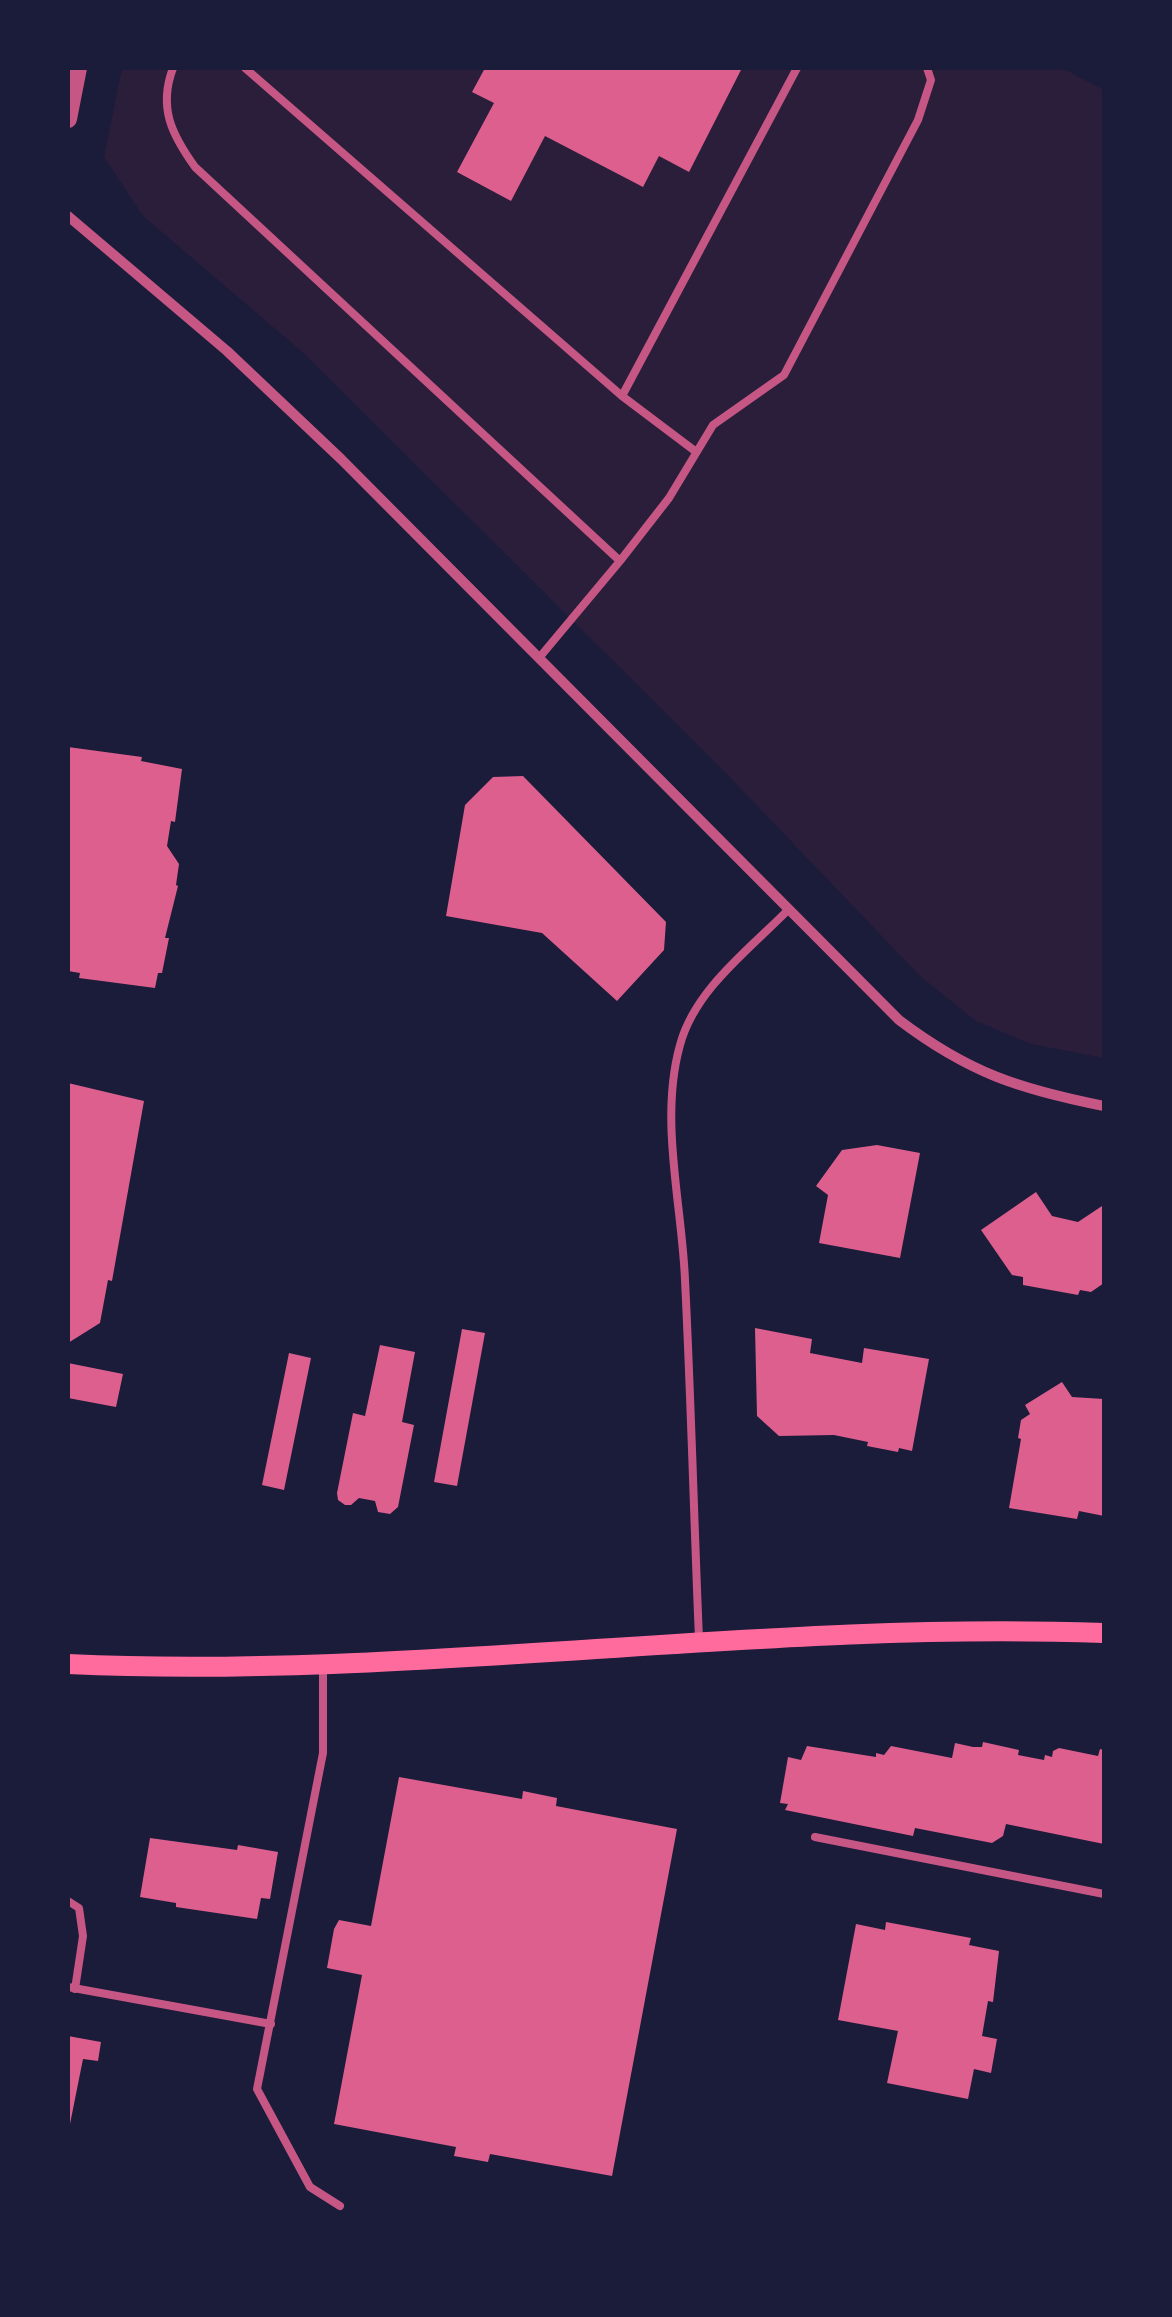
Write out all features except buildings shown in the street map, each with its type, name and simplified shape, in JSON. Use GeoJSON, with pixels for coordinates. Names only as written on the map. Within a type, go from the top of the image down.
{"type":"FeatureCollection","features":[{"type":"Feature","properties":{"kind":"main road"},"geometry":{"type":"LineString","coordinates":[[68,1664],[198,1666],[958,1632],[1104,1633]]}},
{"type":"Feature","properties":{"kind":"street"},"geometry":{"type":"LineString","coordinates":[[68,119],[78,68]]}},
{"type":"Feature","properties":{"kind":"street"},"geometry":{"type":"LineString","coordinates":[[68,216],[268,390],[899,1020],[941,1052],[1020,1088],[1104,1106]]}},
{"type":"Feature","properties":{"kind":"lane"},"geometry":{"type":"LineString","coordinates":[[173,68],[168,80],[167,108],[173,137],[195,167],[620,561]]}},
{"type":"Feature","properties":{"kind":"lane"},"geometry":{"type":"LineString","coordinates":[[245,68],[622,396],[695,451]]}},
{"type":"Feature","properties":{"kind":"lane"},"geometry":{"type":"LineString","coordinates":[[622,396],[797,68]]}},
{"type":"Feature","properties":{"kind":"lane"},"geometry":{"type":"LineString","coordinates":[[539,658],[669,498],[713,425],[784,375],[918,120],[931,80],[927,68]]}},
{"type":"Feature","properties":{"kind":"lane"},"geometry":{"type":"LineString","coordinates":[[700,1644],[686,1278],[672,1124],[676,1071],[680,1045],[707,992],[789,909]]}},
{"type":"Feature","properties":{"kind":"lane"},"geometry":{"type":"LineString","coordinates":[[323,1662],[324,1753],[257,2090],[310,2186],[340,2206]]}},
{"type":"Feature","properties":{"kind":"lane"},"geometry":{"type":"LineString","coordinates":[[815,1837],[1104,1894]]}},
{"type":"Feature","properties":{"kind":"lane"},"geometry":{"type":"LineString","coordinates":[[68,1901],[79,1908],[84,1936],[71,1988],[271,2024]]}},
{"type":"Feature","properties":{"kind":"shaded area"},"geometry":{"type":"Polygon","coordinates":[[[122,68],[1062,68],[1104,90],[1104,1058],[1031,1044],[976,1021],[920,976],[717,764],[300,350],[143,216],[104,157],[122,68]]]}}]}
